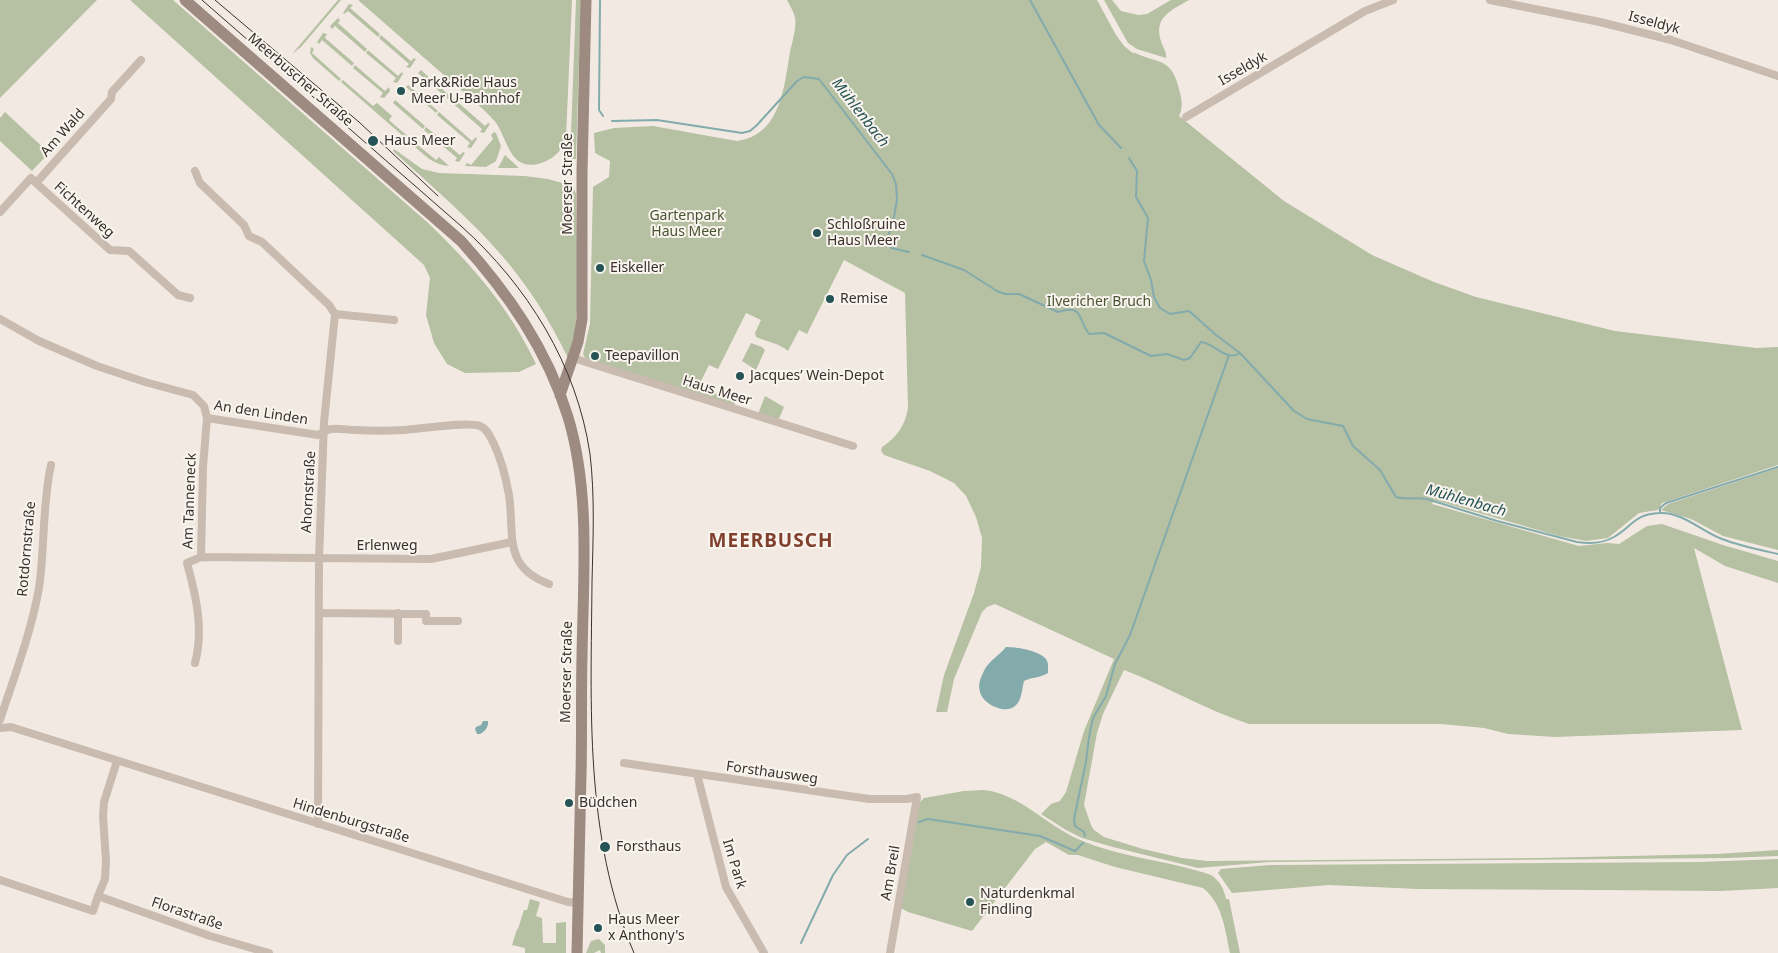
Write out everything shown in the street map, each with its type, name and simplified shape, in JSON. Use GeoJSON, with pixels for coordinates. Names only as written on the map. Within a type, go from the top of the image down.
{"type":"FeatureCollection","features":[{"type":"Feature","properties":{"kind":"main road","name":"Meerbuscher Straße"},"geometry":{"type":"LineString","coordinates":[[185,0],[461,241],[506,294],[532,335],[547,366]]}},
{"type":"Feature","properties":{"kind":"main road","name":"Moerser Straße"},"geometry":{"type":"LineString","coordinates":[[560,395],[580,330],[583,296],[582,173],[586,0]]}},
{"type":"Feature","properties":{"kind":"main road"},"geometry":{"type":"LineString","coordinates":[[547,366],[565,369],[571,363]]}},
{"type":"Feature","properties":{"kind":"main road","name":"Moerser Straße"},"geometry":{"type":"LineString","coordinates":[[547,366],[560,395],[574,441],[582,490],[583,585],[577,953]]}},
{"type":"Feature","properties":{"kind":"street","name":"Isseldyk"},"geometry":{"type":"LineString","coordinates":[[1186,117],[1365,11],[1393,0]]}},
{"type":"Feature","properties":{"kind":"street","name":"Isseldyk"},"geometry":{"type":"LineString","coordinates":[[1490,0],[1600,22],[1671,40],[1778,76]]}},
{"type":"Feature","properties":{"kind":"street","name":"Am Wald"},"geometry":{"type":"LineString","coordinates":[[0,212],[31,178],[36,183],[111,99],[112,92],[142,60]]}},
{"type":"Feature","properties":{"kind":"street"},"geometry":{"type":"LineString","coordinates":[[195,171],[200,183],[244,225],[249,236],[262,242],[329,305],[335,314],[394,320]]}},
{"type":"Feature","properties":{"kind":"street","name":"Fichtenweg"},"geometry":{"type":"LineString","coordinates":[[36,183],[110,250],[129,251],[178,295],[190,298]]}},
{"type":"Feature","properties":{"kind":"street","name":"Ahornstraße"},"geometry":{"type":"LineString","coordinates":[[318,824],[319,559],[324,422],[335,314]]}},
{"type":"Feature","properties":{"kind":"street","name":"An den Linden"},"geometry":{"type":"LineString","coordinates":[[0,319],[39,341],[97,366],[192,395],[204,406],[206,418],[318,435],[330,429],[386,431],[466,424],[482,426],[488,432],[503,470],[509,495],[512,542]]}},
{"type":"Feature","properties":{"kind":"street","name":"Haus Meer"},"geometry":{"type":"LineString","coordinates":[[571,363],[853,446]]}},
{"type":"Feature","properties":{"kind":"street","name":"Am Tanneneck"},"geometry":{"type":"LineString","coordinates":[[195,663],[198,653],[199,619],[187,563],[201,557],[206,418]]}},
{"type":"Feature","properties":{"kind":"street","name":"Rotdornstraße"},"geometry":{"type":"LineString","coordinates":[[0,720],[32,620],[39,587],[45,490],[51,465]]}},
{"type":"Feature","properties":{"kind":"street"},"geometry":{"type":"LineString","coordinates":[[512,542],[519,563],[534,577],[549,584]]}},
{"type":"Feature","properties":{"kind":"street","name":"Erlenweg"},"geometry":{"type":"LineString","coordinates":[[201,557],[431,559],[512,542]]}},
{"type":"Feature","properties":{"kind":"street"},"geometry":{"type":"LineString","coordinates":[[319,613],[426,614],[426,621],[458,621]]}},
{"type":"Feature","properties":{"kind":"street"},"geometry":{"type":"LineString","coordinates":[[398,613],[398,641]]}},
{"type":"Feature","properties":{"kind":"street","name":"Hindenburgstraße"},"geometry":{"type":"LineString","coordinates":[[0,728],[11,727],[568,902],[578,903]]}},
{"type":"Feature","properties":{"kind":"street"},"geometry":{"type":"LineString","coordinates":[[0,880],[93,911],[104,879],[104,802],[117,761]]}},
{"type":"Feature","properties":{"kind":"street","name":"Forsthausweg"},"geometry":{"type":"LineString","coordinates":[[624,763],[869,799],[907,799],[917,797]]}},
{"type":"Feature","properties":{"kind":"street","name":"Im Park"},"geometry":{"type":"LineString","coordinates":[[697,774],[726,887],[764,953]]}},
{"type":"Feature","properties":{"kind":"street","name":"Am Breil"},"geometry":{"type":"LineString","coordinates":[[890,953],[917,797]]}},
{"type":"Feature","properties":{"kind":"street","name":"Florastraße"},"geometry":{"type":"LineString","coordinates":[[98,896],[210,936],[269,953]]}},
{"type":"Feature","properties":{"kind":"green space"},"geometry":{"type":"Polygon","coordinates":[[[0,0],[97,0],[0,98],[0,0]]]}},
{"type":"Feature","properties":{"kind":"green space"},"geometry":{"type":"Polygon","coordinates":[[[130,0],[173,0],[427,222],[459,254],[502,305],[536,364],[519,372],[465,373],[447,364],[434,343],[426,315],[430,278],[424,265],[130,0]]]}},
{"type":"Feature","properties":{"kind":"green space"},"geometry":{"type":"Polygon","coordinates":[[[338,0],[341,0],[301,47],[292,54],[338,0]]]}},
{"type":"Feature","properties":{"kind":"green space"},"geometry":{"type":"Polygon","coordinates":[[[358,0],[572,0],[566,137],[561,149],[552,158],[544,162],[533,165],[518,161],[509,149],[497,124],[485,111],[358,0]]]}},
{"type":"Feature","properties":{"kind":"green space"},"geometry":{"type":"Polygon","coordinates":[[[576,0],[581,0],[576,159],[564,159],[562,157],[570,143],[571,134],[576,0]]]}},
{"type":"Feature","properties":{"kind":"green space"},"geometry":{"type":"Polygon","coordinates":[[[787,0],[1097,0],[1124,46],[1134,54],[1133,52],[1169,67],[1177,81],[1181,99],[1182,107],[1179,116],[1284,201],[1372,255],[1434,282],[1476,297],[1615,331],[1756,348],[1778,347],[1778,465],[1662,503],[1658,510],[1639,513],[1608,538],[1586,541],[1559,536],[1434,500],[1432,504],[1579,546],[1607,543],[1619,544],[1647,526],[1662,524],[1778,561],[1778,583],[1725,566],[1694,548],[1742,730],[1555,737],[1508,734],[1484,728],[1441,724],[1249,724],[1217,712],[1124,670],[1103,714],[1097,733],[1084,805],[1094,830],[1104,837],[1143,849],[1182,858],[1207,861],[1538,858],[1717,854],[1778,850],[1778,856],[1269,862],[1198,868],[1082,838],[1041,814],[1051,804],[1060,801],[1066,792],[1084,731],[1114,659],[995,604],[987,607],[982,612],[954,679],[947,712],[936,712],[944,675],[974,593],[981,567],[982,538],[976,517],[966,496],[954,483],[930,471],[884,455],[881,451],[882,447],[899,431],[905,420],[908,408],[905,293],[844,260],[807,334],[799,330],[788,351],[777,344],[756,337],[755,333],[761,320],[746,313],[718,369],[709,365],[699,385],[735,403],[734,408],[587,361],[583,354],[590,324],[593,187],[609,177],[610,161],[595,153],[594,133],[614,128],[653,126],[737,141],[752,137],[772,119],[782,94],[795,25],[793,11],[787,0]]]}},
{"type":"Feature","properties":{"kind":"green space"},"geometry":{"type":"Polygon","coordinates":[[[1104,0],[1112,0],[1121,11],[1138,15],[1147,14],[1171,0],[1189,0],[1169,12],[1161,22],[1159,28],[1166,58],[1137,49],[1128,43],[1104,0]]]}},
{"type":"Feature","properties":{"kind":"green space"},"geometry":{"type":"Polygon","coordinates":[[[349,4],[353,5],[350,8],[380,34],[378,37],[348,11],[343,13],[349,4]]]}},
{"type":"Feature","properties":{"kind":"green space"},"geometry":{"type":"Polygon","coordinates":[[[338,18],[340,20],[338,23],[367,49],[365,52],[335,26],[332,29],[330,26],[338,18]]]}},
{"type":"Feature","properties":{"kind":"green space"},"geometry":{"type":"Polygon","coordinates":[[[323,33],[327,34],[325,38],[354,63],[352,66],[322,40],[319,44],[317,42],[323,33]]]}},
{"type":"Feature","properties":{"kind":"green space"},"geometry":{"type":"Polygon","coordinates":[[[381,35],[411,61],[414,58],[416,59],[410,68],[406,67],[409,64],[379,38],[381,35]]]}},
{"type":"Feature","properties":{"kind":"green space"},"geometry":{"type":"Polygon","coordinates":[[[311,47],[314,49],[312,53],[341,79],[339,81],[313,58],[310,53],[311,47]]]}},
{"type":"Feature","properties":{"kind":"green space"},"geometry":{"type":"Polygon","coordinates":[[[368,50],[398,76],[402,72],[403,74],[397,83],[393,82],[396,78],[366,53],[368,50]]]}},
{"type":"Feature","properties":{"kind":"green space"},"geometry":{"type":"Polygon","coordinates":[[[355,65],[385,91],[389,87],[390,91],[384,98],[380,97],[383,93],[353,68],[355,65]]]}},
{"type":"Feature","properties":{"kind":"green space"},"geometry":{"type":"Polygon","coordinates":[[[421,70],[450,96],[448,99],[418,73],[421,70]]]}},
{"type":"Feature","properties":{"kind":"green space"},"geometry":{"type":"Polygon","coordinates":[[[343,80],[373,106],[377,103],[392,116],[389,120],[412,140],[410,142],[341,82],[343,80]]]}},
{"type":"Feature","properties":{"kind":"green space"},"geometry":{"type":"Polygon","coordinates":[[[408,85],[438,111],[436,113],[406,87],[408,85]]]}},
{"type":"Feature","properties":{"kind":"green space"},"geometry":{"type":"Polygon","coordinates":[[[452,97],[485,126],[488,123],[490,124],[484,133],[480,132],[482,129],[449,100],[452,97]]]}},
{"type":"Feature","properties":{"kind":"green space"},"geometry":{"type":"Polygon","coordinates":[[[395,100],[425,126],[423,129],[393,103],[395,100]]]}},
{"type":"Feature","properties":{"kind":"green space"},"geometry":{"type":"Polygon","coordinates":[[[5,112],[49,153],[32,171],[0,141],[0,118],[5,112]]]}},
{"type":"Feature","properties":{"kind":"green space"},"geometry":{"type":"Polygon","coordinates":[[[439,112],[472,141],[476,137],[477,139],[471,148],[467,147],[470,143],[437,115],[439,112]]]}},
{"type":"Feature","properties":{"kind":"green space"},"geometry":{"type":"Polygon","coordinates":[[[426,127],[460,155],[463,152],[465,153],[459,162],[455,161],[457,158],[424,130],[426,127]]]}},
{"type":"Feature","properties":{"kind":"green space"},"geometry":{"type":"Polygon","coordinates":[[[494,132],[501,146],[496,161],[486,167],[465,166],[467,163],[471,165],[493,139],[491,135],[494,132]]]}},
{"type":"Feature","properties":{"kind":"green space"},"geometry":{"type":"Polygon","coordinates":[[[414,142],[436,160],[439,157],[449,166],[438,164],[429,158],[412,144],[414,142]]]}},
{"type":"Feature","properties":{"kind":"green space"},"geometry":{"type":"Polygon","coordinates":[[[394,149],[422,169],[439,173],[525,176],[548,179],[573,186],[576,194],[578,296],[575,334],[568,358],[543,311],[511,266],[480,231],[393,151],[394,149]]]}},
{"type":"Feature","properties":{"kind":"green space"},"geometry":{"type":"Polygon","coordinates":[[[505,155],[519,168],[498,168],[505,155]]]}},
{"type":"Feature","properties":{"kind":"green space"},"geometry":{"type":"Polygon","coordinates":[[[751,343],[765,350],[756,370],[742,361],[751,343]]]}},
{"type":"Feature","properties":{"kind":"green space"},"geometry":{"type":"Polygon","coordinates":[[[765,396],[784,407],[778,421],[758,414],[765,396]]]}},
{"type":"Feature","properties":{"kind":"green space"},"geometry":{"type":"Polygon","coordinates":[[[1778,468],[1778,550],[1723,536],[1691,519],[1661,510],[1668,504],[1778,468]]]}},
{"type":"Feature","properties":{"kind":"green space"},"geometry":{"type":"Polygon","coordinates":[[[984,790],[1009,797],[1066,833],[1110,851],[1211,875],[1221,886],[1226,899],[1229,899],[1240,953],[1230,953],[1225,927],[1219,910],[1210,894],[1203,888],[1115,867],[1078,855],[1069,855],[1046,842],[1035,849],[972,931],[908,912],[901,908],[918,804],[924,798],[964,791],[984,790]]]}},
{"type":"Feature","properties":{"kind":"green space"},"geometry":{"type":"Polygon","coordinates":[[[1778,859],[1778,888],[1721,891],[1418,889],[1329,885],[1232,893],[1218,873],[1221,869],[1270,865],[1700,862],[1778,859]]]}},
{"type":"Feature","properties":{"kind":"green space"},"geometry":{"type":"Polygon","coordinates":[[[530,899],[540,902],[536,916],[542,918],[543,943],[556,943],[556,923],[566,922],[566,953],[525,953],[525,948],[512,945],[524,910],[527,910],[530,899]]]}},
{"type":"Feature","properties":{"kind":"green space"},"geometry":{"type":"Polygon","coordinates":[[[599,939],[605,945],[605,953],[601,953],[600,950],[594,953],[586,953],[591,941],[599,939]]]}},
{"type":"Feature","properties":{"kind":"water"},"geometry":{"type":"Polygon","coordinates":[[[1006,647],[1021,648],[1041,655],[1048,663],[1048,673],[1024,681],[1017,704],[1011,708],[1000,709],[985,701],[979,687],[985,669],[1006,647]]]}},
{"type":"Feature","properties":{"kind":"water"},"geometry":{"type":"Polygon","coordinates":[[[483,721],[488,721],[487,727],[482,733],[477,734],[475,729],[483,721]]]}},
{"type":"Feature","properties":{"kind":"waterway"},"geometry":{"type":"LineString","coordinates":[[600,0],[599,110],[603,116]]}},
{"type":"Feature","properties":{"kind":"waterway"},"geometry":{"type":"LineString","coordinates":[[1030,0],[1099,125],[1121,148]]}},
{"type":"Feature","properties":{"kind":"waterway","name":"Mühlenbach"},"geometry":{"type":"LineString","coordinates":[[612,121],[657,120],[742,133],[750,131],[757,125],[797,81],[804,77],[819,79],[892,174],[896,184],[897,200],[892,228],[887,242],[891,248],[909,252]]}},
{"type":"Feature","properties":{"kind":"waterway","name":"Mühlenbach"},"geometry":{"type":"LineString","coordinates":[[1129,158],[1137,171],[1136,197],[1148,218],[1144,261],[1151,280],[1154,297],[1160,308],[1170,314],[1189,311],[1240,353],[1294,411],[1307,419],[1343,426],[1353,446],[1380,470],[1396,497],[1427,499],[1497,521],[1587,543],[1596,543],[1609,539],[1639,518],[1651,514],[1668,514],[1684,519],[1722,539],[1778,554]]}},
{"type":"Feature","properties":{"kind":"waterway"},"geometry":{"type":"LineString","coordinates":[[922,255],[964,270],[1005,294],[1019,294],[1058,312],[1066,310],[1076,311],[1089,334],[1104,333],[1151,356],[1167,354],[1184,360],[1190,358],[1201,342],[1211,345],[1225,354],[1235,355],[1240,353]]}},
{"type":"Feature","properties":{"kind":"waterway"},"geometry":{"type":"LineString","coordinates":[[1085,836],[1084,832],[1075,826],[1074,819],[1093,718],[1106,696],[1115,664],[1130,635],[1229,355]]}},
{"type":"Feature","properties":{"kind":"waterway"},"geometry":{"type":"LineString","coordinates":[[1660,513],[1660,508],[1666,503],[1778,467]]}},
{"type":"Feature","properties":{"kind":"waterway"},"geometry":{"type":"LineString","coordinates":[[919,822],[928,819],[1040,836],[1075,851],[1083,843]]}},
{"type":"Feature","properties":{"kind":"waterway"},"geometry":{"type":"LineString","coordinates":[[801,943],[833,875],[847,855],[868,839]]}},
{"type":"Feature","properties":{"kind":"tram line"},"geometry":{"type":"LineString","coordinates":[[202,0],[485,249],[527,301],[561,358],[574,389],[583,421],[592,470],[591,676],[594,770],[598,817],[606,863],[618,909],[634,953]]}},
{"type":"Feature","properties":{"kind":"tram line"},"geometry":{"type":"LineString","coordinates":[[215,0],[359,122],[438,196]]}},
{"type":"Feature","properties":{"kind":"place","name":"Park&Ride Haus Meer U-Bahnhof"},"geometry":{"type":"Point","coordinates":[401,91]}},
{"type":"Feature","properties":{"kind":"place","name":"Haus Meer"},"geometry":{"type":"Point","coordinates":[373,141]}},
{"type":"Feature","properties":{"kind":"place","name":"Schloßruine Haus Meer"},"geometry":{"type":"Point","coordinates":[817,233]}},
{"type":"Feature","properties":{"kind":"place","name":"Eiskeller"},"geometry":{"type":"Point","coordinates":[600,268]}},
{"type":"Feature","properties":{"kind":"place","name":"Remise"},"geometry":{"type":"Point","coordinates":[830,299]}},
{"type":"Feature","properties":{"kind":"place","name":"Teepavillon"},"geometry":{"type":"Point","coordinates":[595,356]}},
{"type":"Feature","properties":{"kind":"place","name":"Jacques’ Wein-Depot"},"geometry":{"type":"Point","coordinates":[740,376]}},
{"type":"Feature","properties":{"kind":"place","name":"Büdchen"},"geometry":{"type":"Point","coordinates":[569,803]}},
{"type":"Feature","properties":{"kind":"place","name":"Forsthaus"},"geometry":{"type":"Point","coordinates":[605,847]}},
{"type":"Feature","properties":{"kind":"place","name":"Naturdenkmal Findling"},"geometry":{"type":"Point","coordinates":[970,902]}},
{"type":"Feature","properties":{"kind":"place","name":"Haus Meer x Anthony's"},"geometry":{"type":"Point","coordinates":[598,928]}},
{"type":"Feature","properties":{"kind":"district","name":"MEERBUSCH"},"geometry":{"type":"Point","coordinates":[771,542]}},
{"type":"Feature","properties":{"kind":"park label","name":"Gartenpark Haus Meer"},"geometry":{"type":"Point","coordinates":[687,224]}},
{"type":"Feature","properties":{"kind":"park label","name":"Ilvericher Bruch"},"geometry":{"type":"Point","coordinates":[1099,302]}}]}
